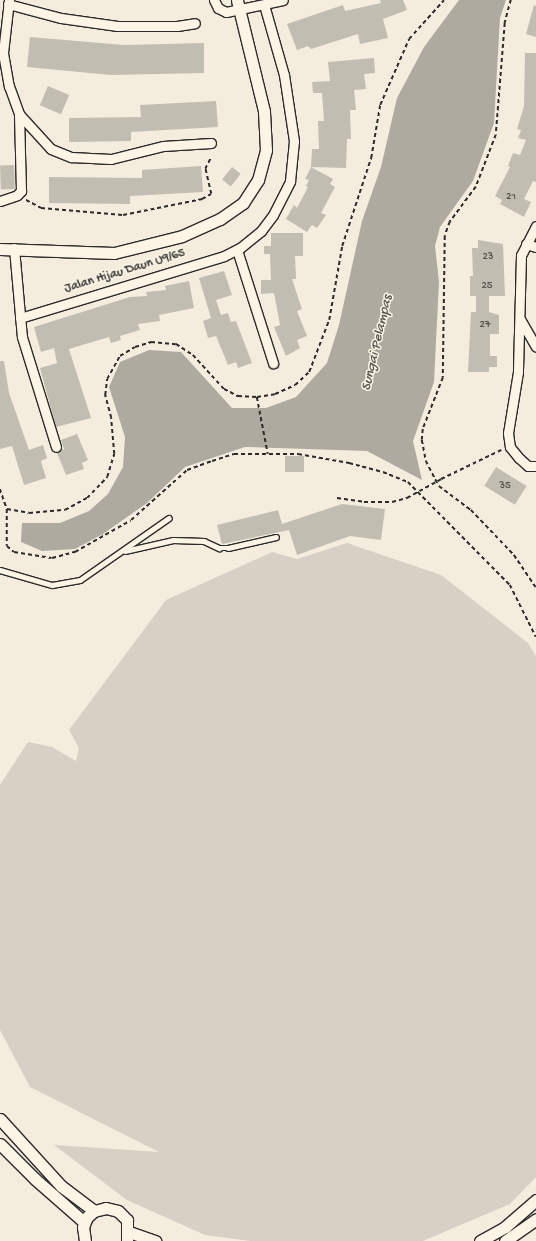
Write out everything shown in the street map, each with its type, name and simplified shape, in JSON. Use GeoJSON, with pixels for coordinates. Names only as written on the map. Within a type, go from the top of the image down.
{"type":"FeatureCollection","features":[{"type":"Feature","properties":{"kind":"street"},"geometry":{"type":"LineString","coordinates":[[214,0],[222,11],[238,5],[264,5],[283,0]]}},
{"type":"Feature","properties":{"kind":"street"},"geometry":{"type":"LineString","coordinates":[[195,23],[177,26],[118,26],[68,19],[9,2],[3,54],[4,87],[19,114],[44,144],[71,157],[111,159],[163,146],[211,143]]}},
{"type":"Feature","properties":{"kind":"street"},"geometry":{"type":"LineString","coordinates":[[0,249],[14,248],[114,253],[182,236],[220,219],[243,203],[258,180],[266,150],[264,111],[238,5]]}},
{"type":"Feature","properties":{"kind":"street","name":"Jalan Hijau Daun U9/65"},"geometry":{"type":"LineString","coordinates":[[20,318],[237,250],[261,231],[273,215],[290,180],[294,147],[294,127],[284,74],[264,5]]}},
{"type":"Feature","properties":{"kind":"street"},"geometry":{"type":"LineString","coordinates":[[0,201],[19,194],[19,114]]}},
{"type":"Feature","properties":{"kind":"street"},"geometry":{"type":"LineString","coordinates":[[536,226],[521,255],[518,372],[508,433],[510,446],[528,466],[536,466]]}},
{"type":"Feature","properties":{"kind":"street"},"geometry":{"type":"LineString","coordinates":[[526,244],[536,247]]}},
{"type":"Feature","properties":{"kind":"street"},"geometry":{"type":"LineString","coordinates":[[14,248],[22,337],[56,447]]}},
{"type":"Feature","properties":{"kind":"street"},"geometry":{"type":"LineString","coordinates":[[237,250],[273,363]]}},
{"type":"Feature","properties":{"kind":"street"},"geometry":{"type":"LineString","coordinates":[[520,319],[536,347]]}},
{"type":"Feature","properties":{"kind":"street"},"geometry":{"type":"LineString","coordinates":[[0,1120],[61,1186],[94,1211]]}},
{"type":"Feature","properties":{"kind":"street"},"geometry":{"type":"LineString","coordinates":[[0,1144],[34,1179],[84,1222]]}},
{"type":"Feature","properties":{"kind":"street"},"geometry":{"type":"LineString","coordinates":[[480,1241],[505,1227],[536,1200]]}},
{"type":"Feature","properties":{"kind":"street"},"geometry":{"type":"LineString","coordinates":[[85,1241],[84,1222],[94,1211],[106,1208],[118,1212],[127,1220],[128,1237],[155,1241]]}},
{"type":"Feature","properties":{"kind":"street"},"geometry":{"type":"LineString","coordinates":[[505,1241],[536,1219]]}},
{"type":"Feature","properties":{"kind":"lane"},"geometry":{"type":"LineString","coordinates":[[0,570],[52,585],[80,580],[124,552],[168,518]]}},
{"type":"Feature","properties":{"kind":"lane"},"geometry":{"type":"LineString","coordinates":[[124,552],[173,540],[204,541],[219,548],[228,548],[276,537]]}},
{"type":"Feature","properties":{"kind":"path"},"geometry":{"type":"LineString","coordinates":[[7,509],[28,513],[65,510],[87,498],[107,477],[114,454],[111,418],[105,395],[107,378],[120,356],[135,347],[151,342],[176,344],[193,355],[224,389],[238,396],[257,397],[296,385],[309,372],[329,320],[342,246],[371,158],[380,105],[409,39],[444,0]]}},
{"type":"Feature","properties":{"kind":"path"},"geometry":{"type":"LineString","coordinates":[[510,0],[505,23],[496,135],[476,187],[450,222],[445,236],[443,378],[423,429],[422,440],[426,461],[439,486],[471,510],[514,554],[536,588]]}},
{"type":"Feature","properties":{"kind":"path"},"geometry":{"type":"LineString","coordinates":[[19,194],[41,208],[85,214],[122,215],[141,212],[202,198],[211,194],[205,169],[211,157]]}},
{"type":"Feature","properties":{"kind":"path"},"geometry":{"type":"LineString","coordinates":[[257,397],[260,403],[268,454]]}},
{"type":"Feature","properties":{"kind":"path"},"geometry":{"type":"LineString","coordinates":[[337,498],[364,502],[392,502],[407,498],[441,479],[510,446]]}},
{"type":"Feature","properties":{"kind":"path"},"geometry":{"type":"LineString","coordinates":[[0,489],[7,509],[7,546],[14,552],[52,558],[75,552],[131,520],[187,470],[234,454],[268,454],[324,458],[383,472],[408,482],[510,585],[536,637]]}},
{"type":"Feature","properties":{"kind":"shaded area"},"geometry":{"type":"Polygon","coordinates":[[[347,543],[441,575],[528,643],[536,656],[536,1177],[510,1204],[423,1241],[250,1241],[205,1235],[127,1200],[54,1145],[159,1152],[30,1087],[0,1030],[0,785],[28,742],[52,747],[76,761],[79,748],[69,730],[166,600],[272,552],[297,559],[347,543]]]}},
{"type":"Feature","properties":{"kind":"water","name":"Sungai Pelampas"},"geometry":{"type":"Polygon","coordinates":[[[459,0],[506,0],[500,18],[494,123],[473,181],[440,227],[435,246],[439,282],[434,382],[413,441],[422,480],[367,451],[245,447],[185,467],[147,503],[103,534],[75,549],[42,551],[21,542],[22,523],[60,523],[89,511],[108,494],[123,467],[125,437],[109,387],[120,362],[149,350],[181,352],[232,408],[266,408],[296,397],[327,363],[339,325],[362,221],[381,167],[397,98],[424,47],[459,0]]]}},
{"type":"Feature","properties":{"kind":"building"},"geometry":{"type":"Polygon","coordinates":[[[380,0],[403,0],[407,10],[383,19],[388,38],[360,44],[358,34],[311,49],[308,46],[297,50],[287,24],[343,5],[345,11],[381,3],[380,0]]]}},
{"type":"Feature","properties":{"kind":"building"},"geometry":{"type":"Polygon","coordinates":[[[534,5],[536,6],[536,37],[526,34],[534,5]]]}},
{"type":"Feature","properties":{"kind":"building"},"geometry":{"type":"Polygon","coordinates":[[[30,37],[124,45],[204,43],[204,73],[111,75],[27,67],[30,37]]]}},
{"type":"Feature","properties":{"kind":"building"},"geometry":{"type":"Polygon","coordinates":[[[525,53],[536,53],[536,182],[533,181],[524,199],[531,202],[524,217],[500,204],[502,200],[495,196],[510,167],[508,166],[513,153],[520,155],[526,140],[518,138],[521,130],[517,129],[524,106],[525,53]]]}},
{"type":"Feature","properties":{"kind":"building"},"geometry":{"type":"Polygon","coordinates":[[[374,58],[375,73],[364,74],[366,89],[354,90],[356,110],[350,110],[351,139],[347,139],[346,168],[311,167],[312,149],[319,149],[318,121],[324,121],[322,93],[313,93],[312,82],[330,81],[328,62],[374,58]]]}},
{"type":"Feature","properties":{"kind":"building"},"geometry":{"type":"Polygon","coordinates":[[[48,86],[69,95],[61,114],[40,105],[48,86]]]}},
{"type":"Feature","properties":{"kind":"building"},"geometry":{"type":"Polygon","coordinates":[[[216,101],[218,127],[131,132],[131,141],[69,142],[69,118],[141,117],[140,105],[216,101]]]}},
{"type":"Feature","properties":{"kind":"building"},"geometry":{"type":"Polygon","coordinates":[[[0,165],[14,165],[15,189],[1,189],[0,165]]]}},
{"type":"Feature","properties":{"kind":"building"},"geometry":{"type":"Polygon","coordinates":[[[201,166],[203,192],[130,196],[130,204],[49,203],[49,177],[142,178],[142,170],[201,166]]]}},
{"type":"Feature","properties":{"kind":"building"},"geometry":{"type":"Polygon","coordinates":[[[232,167],[241,174],[231,186],[222,180],[232,167]]]}},
{"type":"Feature","properties":{"kind":"building"},"geometry":{"type":"Polygon","coordinates":[[[311,167],[333,179],[330,184],[335,187],[321,213],[326,215],[317,228],[312,225],[307,232],[286,219],[294,205],[297,208],[308,187],[306,186],[309,180],[305,179],[311,167]]]}},
{"type":"Feature","properties":{"kind":"building"},"geometry":{"type":"Polygon","coordinates":[[[271,233],[303,233],[303,256],[295,256],[296,279],[292,279],[302,309],[297,311],[307,336],[297,340],[300,348],[286,356],[274,327],[280,325],[274,293],[261,294],[261,280],[271,280],[270,254],[264,254],[264,246],[271,246],[271,233]]]}},
{"type":"Feature","properties":{"kind":"building"},"geometry":{"type":"Polygon","coordinates":[[[478,240],[503,244],[505,296],[489,296],[489,312],[499,315],[499,334],[490,334],[490,356],[497,356],[497,367],[489,367],[489,372],[468,372],[471,312],[476,312],[476,296],[470,296],[470,276],[473,276],[472,248],[478,248],[478,240]]]}},
{"type":"Feature","properties":{"kind":"building"},"geometry":{"type":"Polygon","coordinates":[[[224,271],[232,295],[216,300],[221,315],[228,313],[231,322],[236,321],[252,363],[238,368],[236,362],[228,365],[216,336],[208,338],[203,321],[211,318],[199,278],[224,271]]]}},
{"type":"Feature","properties":{"kind":"building"},"geometry":{"type":"Polygon","coordinates":[[[189,281],[194,308],[159,315],[160,321],[138,324],[140,330],[120,336],[121,340],[111,343],[109,337],[69,349],[91,418],[56,427],[40,368],[57,363],[54,348],[41,352],[34,327],[130,297],[147,296],[146,292],[166,290],[165,286],[189,281]]]}},
{"type":"Feature","properties":{"kind":"building"},"geometry":{"type":"Polygon","coordinates":[[[0,361],[4,361],[9,393],[29,450],[43,445],[47,458],[41,461],[46,478],[24,485],[12,446],[0,449],[0,361]]]}},
{"type":"Feature","properties":{"kind":"building"},"geometry":{"type":"Polygon","coordinates":[[[77,434],[88,460],[82,463],[84,469],[66,475],[57,453],[64,449],[61,440],[77,434]]]}},
{"type":"Feature","properties":{"kind":"building"},"geometry":{"type":"Polygon","coordinates":[[[285,456],[304,456],[304,472],[285,472],[285,456]]]}},
{"type":"Feature","properties":{"kind":"building"},"geometry":{"type":"Polygon","coordinates":[[[496,467],[527,486],[515,505],[484,486],[496,467]]]}},
{"type":"Feature","properties":{"kind":"building"},"geometry":{"type":"Polygon","coordinates":[[[342,504],[385,509],[381,540],[350,536],[297,555],[289,530],[222,544],[217,525],[278,510],[282,524],[342,504]]]}}]}
